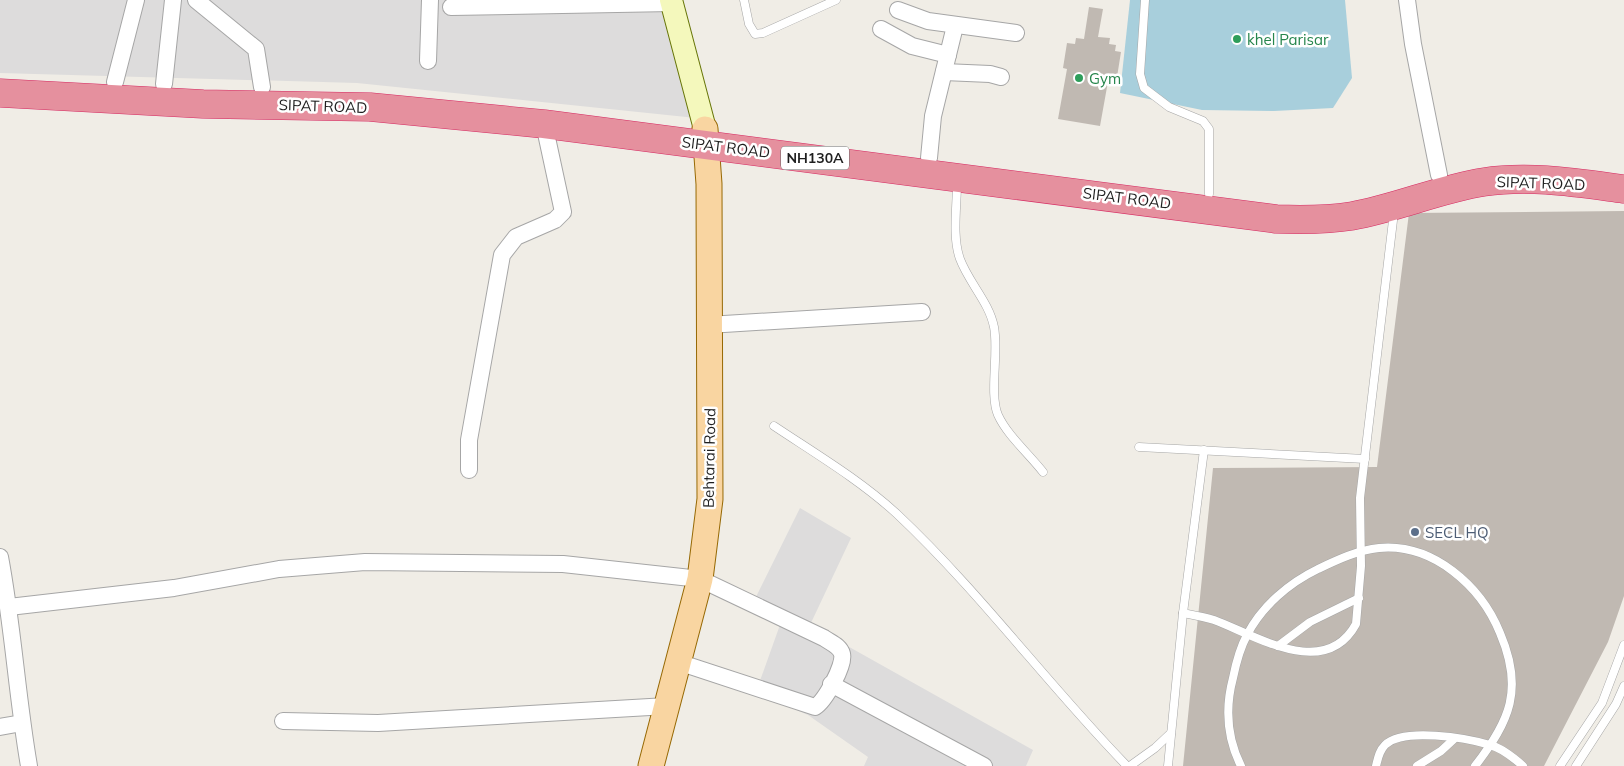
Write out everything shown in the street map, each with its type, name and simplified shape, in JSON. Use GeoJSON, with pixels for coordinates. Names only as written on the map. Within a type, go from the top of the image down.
{"type":"FeatureCollection","features":[{"type":"Feature","properties":{"kind":"highway","name":"SIPAT ROAD"},"geometry":{"type":"LineString","coordinates":[[0,80],[262,87],[462,98],[957,176],[1276,219],[1314,220],[1353,216],[1457,187],[1522,180],[1580,183],[1624,189]]}},
{"type":"Feature","properties":{"kind":"highway","name":"SIPAT ROAD"},"geometry":{"type":"LineString","coordinates":[[0,93],[203,104],[370,107],[929,158],[1268,202],[1326,204],[1351,200],[1439,175],[1481,166],[1512,163],[1559,164],[1624,172]]}},
{"type":"Feature","properties":{"kind":"main road","name":"Behtarai Road"},"geometry":{"type":"LineString","coordinates":[[651,766],[700,579],[710,500],[706,137]]}},
{"type":"Feature","properties":{"kind":"street"},"geometry":{"type":"LineString","coordinates":[[115,82],[136,0]]}},
{"type":"Feature","properties":{"kind":"street"},"geometry":{"type":"LineString","coordinates":[[164,84],[173,0]]}},
{"type":"Feature","properties":{"kind":"street"},"geometry":{"type":"LineString","coordinates":[[196,0],[256,49],[262,87]]}},
{"type":"Feature","properties":{"kind":"street"},"geometry":{"type":"LineString","coordinates":[[428,61],[430,0]]}},
{"type":"Feature","properties":{"kind":"street"},"geometry":{"type":"LineString","coordinates":[[1407,0],[1413,44],[1439,175]]}},
{"type":"Feature","properties":{"kind":"street"},"geometry":{"type":"LineString","coordinates":[[451,7],[672,2],[706,137]]}},
{"type":"Feature","properties":{"kind":"street"},"geometry":{"type":"LineString","coordinates":[[898,10],[928,21],[1016,33]]}},
{"type":"Feature","properties":{"kind":"street"},"geometry":{"type":"LineString","coordinates":[[929,158],[933,116],[955,26]]}},
{"type":"Feature","properties":{"kind":"street"},"geometry":{"type":"LineString","coordinates":[[881,29],[912,46],[948,55]]}},
{"type":"Feature","properties":{"kind":"street"},"geometry":{"type":"LineString","coordinates":[[944,72],[990,74],[1002,77]]}},
{"type":"Feature","properties":{"kind":"street"},"geometry":{"type":"LineString","coordinates":[[469,470],[469,440],[502,255],[516,237],[555,220],[563,212],[544,124]]}},
{"type":"Feature","properties":{"kind":"street"},"geometry":{"type":"LineString","coordinates":[[708,325],[922,312]]}},
{"type":"Feature","properties":{"kind":"street"},"geometry":{"type":"LineString","coordinates":[[0,557],[9,607],[6,643],[29,766]]}},
{"type":"Feature","properties":{"kind":"street"},"geometry":{"type":"LineString","coordinates":[[9,607],[174,588],[280,569],[364,562],[563,564],[700,579],[824,638],[839,648],[843,659],[832,684],[818,705],[808,706],[678,662]]}},
{"type":"Feature","properties":{"kind":"street"},"geometry":{"type":"LineString","coordinates":[[832,684],[984,766]]}},
{"type":"Feature","properties":{"kind":"street"},"geometry":{"type":"LineString","coordinates":[[283,721],[378,722],[667,706]]}},
{"type":"Feature","properties":{"kind":"street"},"geometry":{"type":"LineString","coordinates":[[0,727],[22,723]]}},
{"type":"Feature","properties":{"kind":"lane"},"geometry":{"type":"LineString","coordinates":[[744,0],[749,24],[755,34],[763,33],[836,0]]}},
{"type":"Feature","properties":{"kind":"lane"},"geometry":{"type":"LineString","coordinates":[[1145,0],[1140,74],[1144,88],[1168,108],[1203,121],[1210,129],[1209,194]]}},
{"type":"Feature","properties":{"kind":"lane"},"geometry":{"type":"LineString","coordinates":[[957,176],[957,243],[959,257],[985,304],[994,327],[996,407],[1005,425],[1043,472]]}},
{"type":"Feature","properties":{"kind":"lane"},"geometry":{"type":"LineString","coordinates":[[1183,613],[1211,619],[1278,646],[1311,653],[1324,650],[1341,641],[1352,632],[1356,624],[1359,598],[1361,551],[1360,498],[1395,205]]}},
{"type":"Feature","properties":{"kind":"lane"},"geometry":{"type":"LineString","coordinates":[[774,426],[849,475],[897,514],[1128,766],[1155,748],[1171,734]]}},
{"type":"Feature","properties":{"kind":"lane"},"geometry":{"type":"LineString","coordinates":[[1139,447],[1365,459]]}},
{"type":"Feature","properties":{"kind":"lane"},"geometry":{"type":"LineString","coordinates":[[1168,766],[1183,613],[1204,450]]}},
{"type":"Feature","properties":{"kind":"lane"},"geometry":{"type":"LineString","coordinates":[[1241,766],[1235,754],[1228,725],[1228,694],[1238,656],[1247,635],[1278,595],[1302,577],[1361,551],[1380,548],[1398,548],[1431,556],[1455,572],[1478,594],[1494,618],[1507,649],[1512,676],[1510,701],[1504,725],[1476,766]]}},
{"type":"Feature","properties":{"kind":"lane"},"geometry":{"type":"LineString","coordinates":[[1278,646],[1310,622],[1359,598]]}},
{"type":"Feature","properties":{"kind":"lane"},"geometry":{"type":"LineString","coordinates":[[1560,766],[1602,703],[1624,645]]}},
{"type":"Feature","properties":{"kind":"lane"},"geometry":{"type":"LineString","coordinates":[[1576,766],[1616,704],[1624,686]]}},
{"type":"Feature","properties":{"kind":"lane"},"geometry":{"type":"LineString","coordinates":[[1376,766],[1379,752],[1393,739],[1427,734],[1492,745],[1523,766]]}},
{"type":"Feature","properties":{"kind":"lane"},"geometry":{"type":"LineString","coordinates":[[1417,766],[1454,739]]}},
{"type":"Feature","properties":{"kind":"shaded area"},"geometry":{"type":"Polygon","coordinates":[[[0,0],[671,0],[696,118],[357,83],[0,73],[0,0]]]}},
{"type":"Feature","properties":{"kind":"shaded area"},"geometry":{"type":"Polygon","coordinates":[[[800,508],[851,538],[810,625],[1033,750],[1026,766],[864,766],[868,757],[808,715],[756,692],[781,622],[751,607],[800,508]]]}},
{"type":"Feature","properties":{"kind":"water","name":"khel Parisar"},"geometry":{"type":"Polygon","coordinates":[[[1130,0],[1345,0],[1352,78],[1333,108],[1274,111],[1202,110],[1120,93],[1130,0]]]}},
{"type":"Feature","properties":{"kind":"building"},"geometry":{"type":"Polygon","coordinates":[[[1089,7],[1103,9],[1098,37],[1110,38],[1109,44],[1116,45],[1115,51],[1121,52],[1117,77],[1109,76],[1100,126],[1058,119],[1067,69],[1063,68],[1067,43],[1075,44],[1076,38],[1084,39],[1089,7]]]}},
{"type":"Feature","properties":{"kind":"building","name":"SECL HQ"},"geometry":{"type":"Polygon","coordinates":[[[1624,211],[1624,596],[1608,642],[1544,766],[1183,766],[1213,468],[1377,467],[1409,213],[1624,211]]]}},
{"type":"Feature","properties":{"kind":"place","name":"khel Parisar"},"geometry":{"type":"Point","coordinates":[1237,39]}},
{"type":"Feature","properties":{"kind":"place","name":"Gym"},"geometry":{"type":"Point","coordinates":[1079,78]}},
{"type":"Feature","properties":{"kind":"place","name":"SECL HQ"},"geometry":{"type":"Point","coordinates":[1415,532]}}]}
